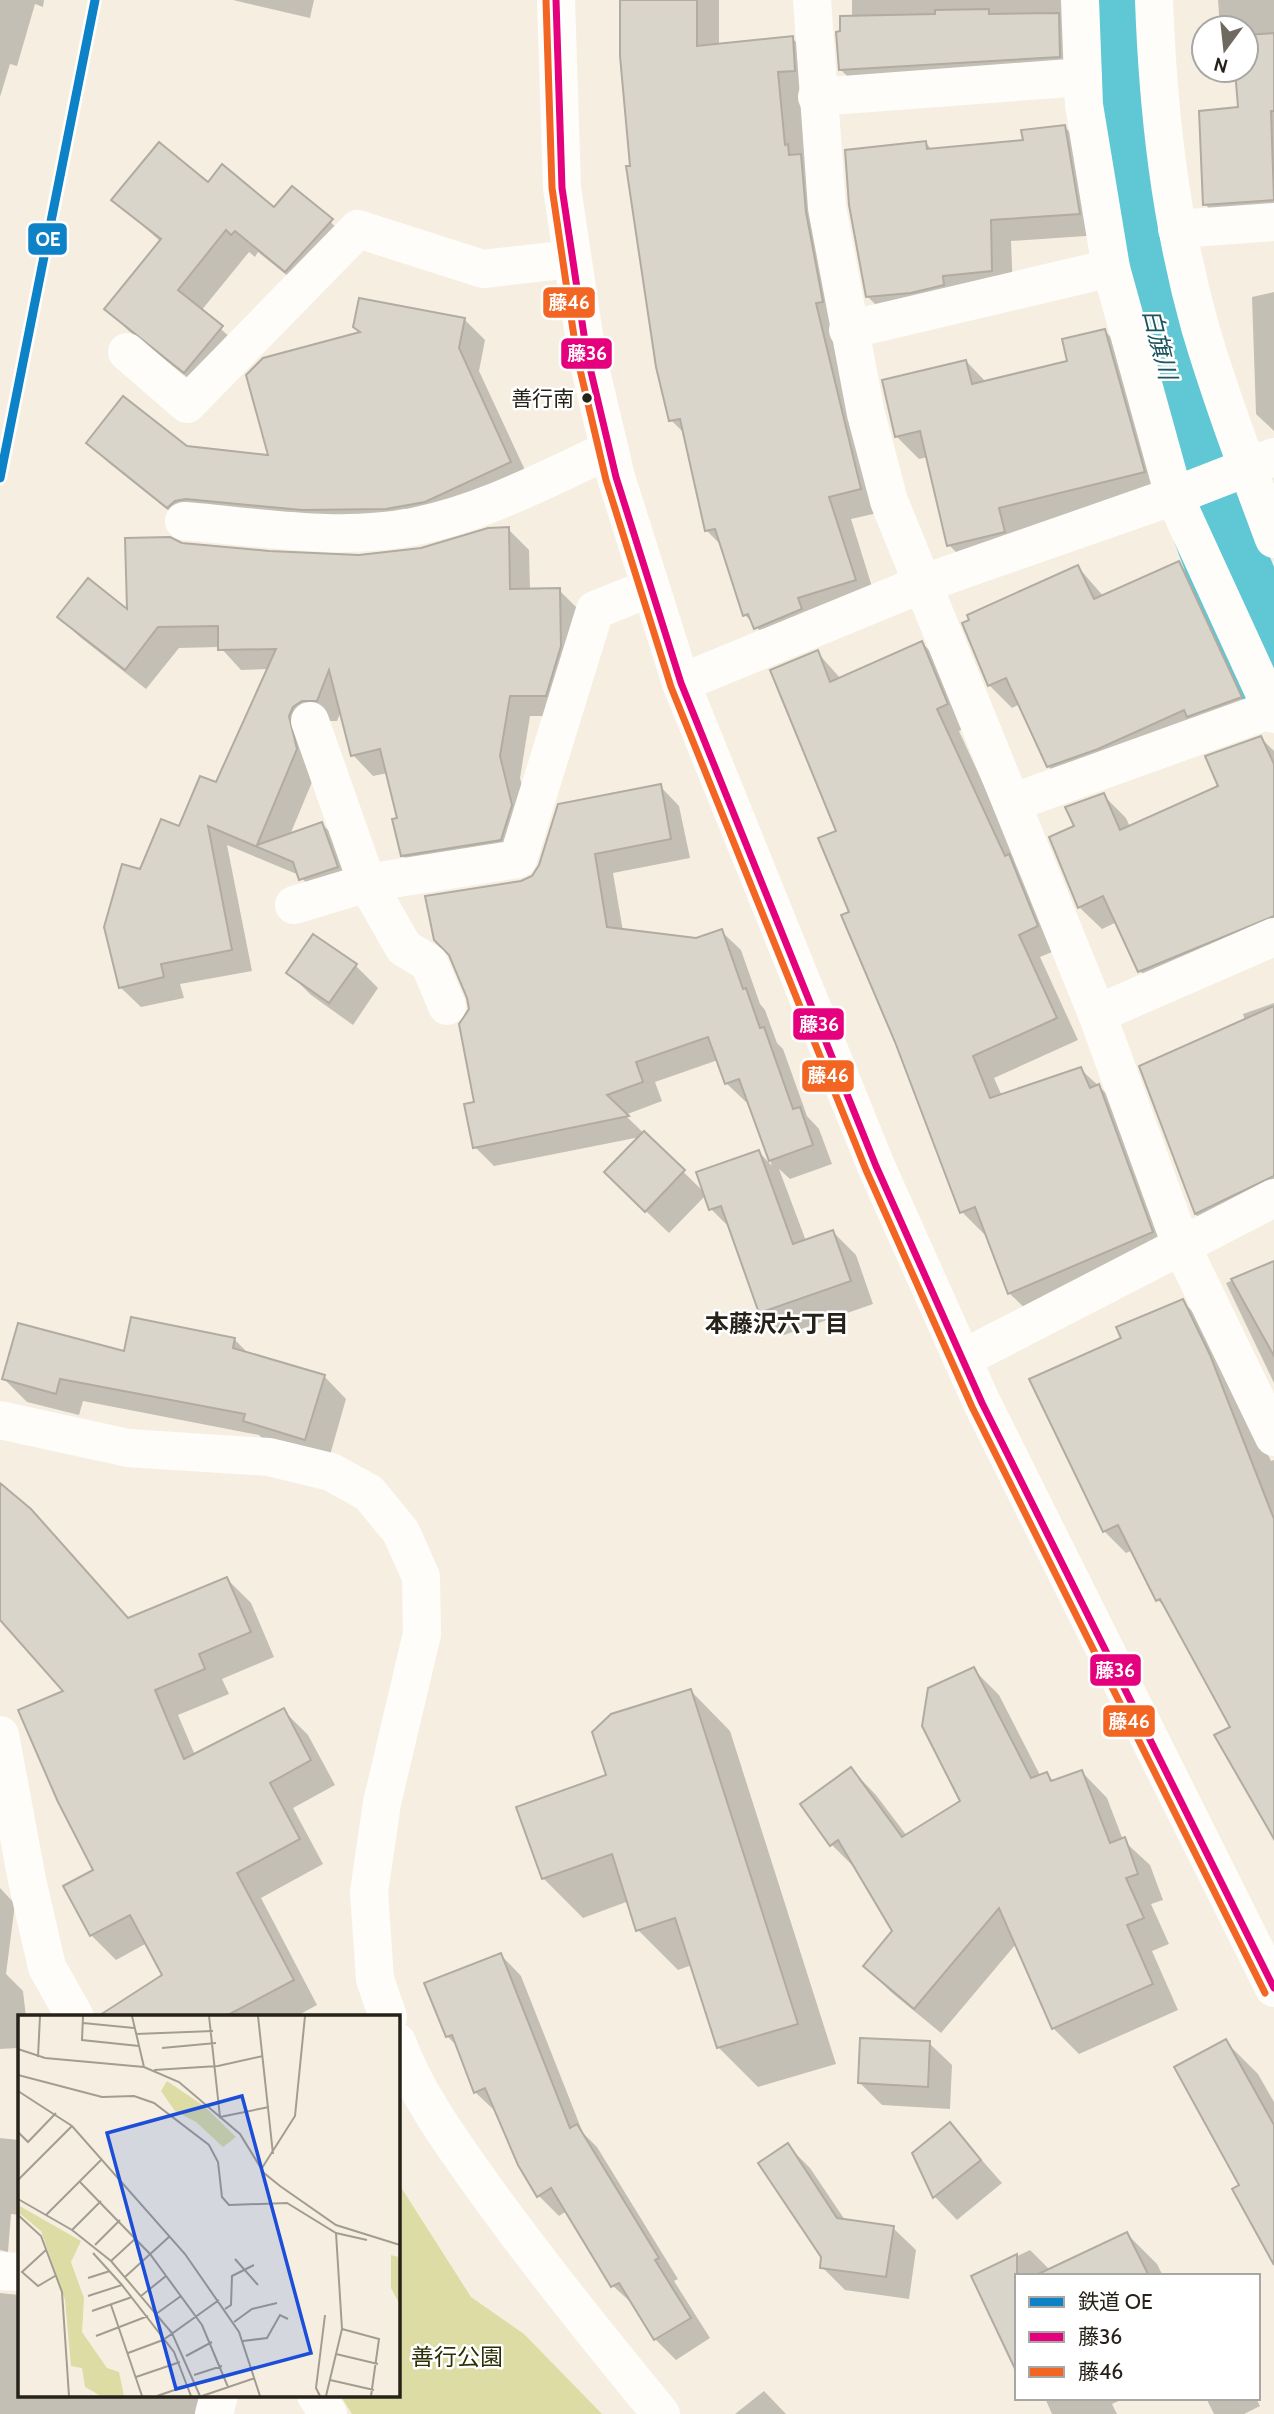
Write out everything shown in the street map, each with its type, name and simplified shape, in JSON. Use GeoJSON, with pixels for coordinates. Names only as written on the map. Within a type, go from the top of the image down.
{"type":"FeatureCollection","features":[{"type":"Feature","properties":{"kind":"street"},"geometry":{"type":"LineString","coordinates":[[556,0],[562,188],[587,355],[609,450],[681,683],[876,1166],[962,1359],[1086,1616],[1274,1989]]}},
{"type":"Feature","properties":{"kind":"street"},"geometry":{"type":"LineString","coordinates":[[813,0],[817,97],[827,208],[848,330],[889,501],[1097,1014],[1181,1245],[1271,1426]]}},
{"type":"Feature","properties":{"kind":"street"},"geometry":{"type":"LineString","coordinates":[[1012,803],[1273,711],[1174,496],[1111,268],[1098,206],[1084,106],[1080,0]]}},
{"type":"Feature","properties":{"kind":"street"},"geometry":{"type":"LineString","coordinates":[[1154,0],[1157,97],[1177,229],[1200,327],[1252,465],[1274,539]]}},
{"type":"Feature","properties":{"kind":"street"},"geometry":{"type":"LineString","coordinates":[[817,97],[1083,76]]}},
{"type":"Feature","properties":{"kind":"street"},"geometry":{"type":"LineString","coordinates":[[1177,229],[1274,222]]}},
{"type":"Feature","properties":{"kind":"street"},"geometry":{"type":"LineString","coordinates":[[127,352],[187,404],[358,229],[483,269],[572,259]]}},
{"type":"Feature","properties":{"kind":"street"},"geometry":{"type":"LineString","coordinates":[[848,330],[1111,268]]}},
{"type":"Feature","properties":{"kind":"street"},"geometry":{"type":"LineString","coordinates":[[184,521],[336,534],[416,526],[491,505],[609,450]]}},
{"type":"Feature","properties":{"kind":"street"},"geometry":{"type":"LineString","coordinates":[[681,683],[922,584],[1174,496],[1252,465]]}},
{"type":"Feature","properties":{"kind":"street"},"geometry":{"type":"LineString","coordinates":[[294,905],[367,883],[518,859],[595,610],[650,588]]}},
{"type":"Feature","properties":{"kind":"street"},"geometry":{"type":"LineString","coordinates":[[310,721],[367,883],[404,948],[429,963],[447,1006]]}},
{"type":"Feature","properties":{"kind":"street"},"geometry":{"type":"LineString","coordinates":[[1097,1014],[1274,937]]}},
{"type":"Feature","properties":{"kind":"street"},"geometry":{"type":"LineString","coordinates":[[962,1359],[1274,1198]]}},
{"type":"Feature","properties":{"kind":"street"},"geometry":{"type":"LineString","coordinates":[[0,1420],[128,1448],[269,1457],[331,1472],[369,1493],[401,1532],[421,1577],[422,1634],[382,1802],[369,1892],[375,1979],[387,2015]]}},
{"type":"Feature","properties":{"kind":"street"},"geometry":{"type":"LineString","coordinates":[[0,1736],[27,1880],[47,1967],[74,2015]]}},
{"type":"Feature","properties":{"kind":"street"},"geometry":{"type":"LineString","coordinates":[[399,2048],[405,2064],[461,2155],[556,2288],[661,2414]]}},
{"type":"Feature","properties":{"kind":"street"},"geometry":{"type":"LineString","coordinates":[[0,2271],[18,2272]]}},
{"type":"Feature","properties":{"kind":"street"},"geometry":{"type":"LineString","coordinates":[[214,2414],[219,2396]]}},
{"type":"Feature","properties":{"kind":"street"},"geometry":{"type":"LineString","coordinates":[[317,2396],[328,2414]]}},
{"type":"Feature","properties":{"kind":"green space","name":"善行公園"},"geometry":{"type":"Polygon","coordinates":[[[399,2184],[471,2297],[524,2334],[602,2414],[352,2414],[341,2396],[399,2396],[399,2184]]]}},
{"type":"Feature","properties":{"kind":"building"},"geometry":{"type":"Polygon","coordinates":[[[620,0],[697,0],[697,46],[793,36],[795,71],[778,72],[785,145],[788,144],[789,155],[801,154],[806,212],[823,302],[816,303],[861,489],[829,497],[856,580],[798,598],[802,609],[754,629],[748,614],[743,616],[715,529],[705,531],[680,419],[669,421],[656,367],[626,166],[630,166],[620,56],[620,0]]]}},
{"type":"Feature","properties":{"kind":"building"},"geometry":{"type":"Polygon","coordinates":[[[989,9],[989,14],[1059,13],[1060,57],[839,70],[836,32],[840,31],[840,16],[935,14],[935,10],[989,9]]]}},
{"type":"Feature","properties":{"kind":"building"},"geometry":{"type":"Polygon","coordinates":[[[1274,33],[1274,111],[1271,111],[1274,200],[1203,205],[1199,111],[1238,107],[1236,84],[1260,84],[1260,34],[1274,33]]]}},
{"type":"Feature","properties":{"kind":"building"},"geometry":{"type":"Polygon","coordinates":[[[1065,125],[1080,214],[991,220],[992,271],[943,276],[944,285],[911,293],[866,297],[849,205],[845,150],[926,141],[927,149],[1023,140],[1021,130],[1065,125]]]}},
{"type":"Feature","properties":{"kind":"building"},"geometry":{"type":"Polygon","coordinates":[[[159,142],[208,182],[222,164],[274,207],[292,186],[333,219],[285,272],[235,231],[231,235],[226,230],[178,290],[223,326],[184,373],[104,309],[161,239],[111,200],[159,142]]]}},
{"type":"Feature","properties":{"kind":"building"},"geometry":{"type":"Polygon","coordinates":[[[359,298],[465,318],[459,348],[511,462],[425,502],[386,509],[302,510],[186,499],[175,501],[167,508],[86,443],[123,396],[187,446],[268,455],[246,375],[263,358],[360,332],[353,327],[359,298]]]}},
{"type":"Feature","properties":{"kind":"building"},"geometry":{"type":"Polygon","coordinates":[[[1105,329],[1145,472],[999,508],[1005,532],[947,546],[920,431],[895,437],[882,380],[966,360],[972,384],[1067,361],[1062,339],[1105,329]]]}},
{"type":"Feature","properties":{"kind":"building"},"geometry":{"type":"Polygon","coordinates":[[[509,527],[510,589],[560,588],[561,646],[546,696],[510,696],[500,756],[512,805],[501,840],[401,856],[392,819],[397,818],[380,749],[351,756],[329,670],[317,701],[302,701],[293,707],[289,716],[297,749],[257,845],[322,822],[338,867],[299,880],[293,862],[208,826],[232,950],[161,964],[164,977],[119,988],[104,927],[122,864],[140,869],[161,819],[179,826],[200,776],[216,782],[276,649],[218,650],[218,626],[158,627],[125,670],[57,617],[88,578],[127,609],[125,538],[170,537],[182,543],[359,555],[421,548],[488,528],[509,527]]]}},
{"type":"Feature","properties":{"kind":"building"},"geometry":{"type":"Polygon","coordinates":[[[1179,561],[1242,697],[1187,717],[1184,710],[1098,749],[1047,767],[1006,678],[988,686],[962,623],[969,620],[967,615],[1078,565],[1094,599],[1179,561]]]}},
{"type":"Feature","properties":{"kind":"building"},"geometry":{"type":"Polygon","coordinates":[[[922,641],[948,704],[937,709],[1005,856],[1009,854],[1038,926],[1019,935],[1057,1018],[973,1056],[990,1098],[1081,1067],[1090,1088],[1099,1084],[1153,1232],[1008,1294],[975,1207],[960,1213],[895,1042],[841,915],[849,912],[818,838],[836,831],[770,670],[818,650],[830,682],[922,641]]]}},
{"type":"Feature","properties":{"kind":"building"},"geometry":{"type":"Polygon","coordinates":[[[1261,736],[1274,764],[1274,916],[1138,972],[1103,896],[1078,908],[1049,837],[1074,826],[1065,807],[1104,793],[1120,830],[1218,786],[1205,756],[1261,736]]]}},
{"type":"Feature","properties":{"kind":"building"},"geometry":{"type":"Polygon","coordinates":[[[661,784],[671,839],[595,854],[607,927],[696,938],[722,929],[743,989],[746,988],[760,1028],[764,1027],[793,1109],[800,1107],[813,1145],[769,1161],[739,1079],[725,1084],[708,1037],[636,1062],[643,1082],[607,1095],[629,1116],[473,1148],[464,1104],[474,1102],[459,1024],[469,1009],[467,998],[449,955],[434,940],[425,896],[521,881],[532,876],[539,865],[558,804],[661,784]]]}},
{"type":"Feature","properties":{"kind":"building"},"geometry":{"type":"Polygon","coordinates":[[[313,934],[357,964],[329,1003],[286,973],[313,934]]]}},
{"type":"Feature","properties":{"kind":"building"},"geometry":{"type":"Polygon","coordinates":[[[1274,1006],[1274,1176],[1195,1214],[1139,1066],[1274,1006]]]}},
{"type":"Feature","properties":{"kind":"building"},"geometry":{"type":"Polygon","coordinates":[[[644,1131],[685,1170],[645,1212],[604,1172],[644,1131]]]}},
{"type":"Feature","properties":{"kind":"building"},"geometry":{"type":"Polygon","coordinates":[[[759,1150],[793,1244],[833,1230],[851,1281],[759,1313],[721,1206],[709,1210],[696,1172],[759,1150]]]}},
{"type":"Feature","properties":{"kind":"building"},"geometry":{"type":"Polygon","coordinates":[[[1274,1261],[1274,1356],[1231,1279],[1274,1261]]]}},
{"type":"Feature","properties":{"kind":"building"},"geometry":{"type":"Polygon","coordinates":[[[1183,1299],[1210,1355],[1274,1519],[1274,1839],[1214,1735],[1230,1727],[1160,1599],[1156,1601],[1118,1525],[1103,1532],[1029,1379],[1121,1338],[1116,1327],[1183,1299]]]}},
{"type":"Feature","properties":{"kind":"building"},"geometry":{"type":"Polygon","coordinates":[[[131,1317],[235,1338],[233,1348],[325,1375],[305,1440],[243,1421],[245,1414],[60,1379],[56,1394],[2,1379],[18,1323],[124,1351],[131,1317]]]}},
{"type":"Feature","properties":{"kind":"building"},"geometry":{"type":"Polygon","coordinates":[[[0,1483],[31,1509],[128,1618],[227,1577],[251,1632],[199,1654],[205,1669],[155,1690],[184,1759],[284,1708],[311,1760],[270,1783],[300,1839],[237,1873],[294,1980],[228,2015],[100,2015],[162,1975],[130,1915],[90,1936],[63,1886],[93,1870],[58,1802],[18,1710],[63,1691],[0,1620],[0,1483]]]}},
{"type":"Feature","properties":{"kind":"building"},"geometry":{"type":"Polygon","coordinates":[[[974,1667],[1031,1778],[1047,1772],[1051,1781],[1082,1770],[1110,1843],[1125,1837],[1138,1874],[1126,1878],[1144,1918],[1127,1925],[1153,1984],[1052,2029],[999,1908],[914,2009],[863,1966],[892,1931],[838,1840],[830,1846],[800,1804],[851,1767],[902,1837],[960,1801],[922,1726],[928,1688],[974,1667]]]}},
{"type":"Feature","properties":{"kind":"building"},"geometry":{"type":"Polygon","coordinates":[[[691,1689],[798,2024],[717,2048],[675,1918],[636,1931],[612,1854],[542,1879],[516,1807],[606,1775],[592,1732],[611,1714],[691,1689]]]}},
{"type":"Feature","properties":{"kind":"building"},"geometry":{"type":"Polygon","coordinates":[[[501,1953],[570,2128],[577,2124],[659,2258],[655,2260],[691,2318],[654,2340],[619,2283],[611,2287],[551,2188],[537,2197],[518,2165],[485,2088],[474,2093],[452,2035],[446,2037],[424,1983],[501,1953]]]}},
{"type":"Feature","properties":{"kind":"building"},"geometry":{"type":"Polygon","coordinates":[[[860,2038],[930,2041],[928,2087],[858,2083],[860,2038]]]}},
{"type":"Feature","properties":{"kind":"building"},"geometry":{"type":"Polygon","coordinates":[[[1226,2039],[1274,2125],[1274,2265],[1232,2189],[1239,2185],[1174,2067],[1226,2039]]]}},
{"type":"Feature","properties":{"kind":"building"},"geometry":{"type":"Polygon","coordinates":[[[950,2122],[981,2160],[933,2198],[912,2153],[950,2122]]]}},
{"type":"Feature","properties":{"kind":"building"},"geometry":{"type":"Polygon","coordinates":[[[788,2143],[837,2218],[894,2226],[886,2277],[820,2268],[821,2257],[758,2163],[788,2143]]]}},
{"type":"Feature","properties":{"kind":"building"},"geometry":{"type":"Polygon","coordinates":[[[1127,2232],[1148,2274],[1038,2274],[1127,2232]]]}},
{"type":"Feature","properties":{"kind":"building"},"geometry":{"type":"Polygon","coordinates":[[[1017,2254],[1015,2369],[971,2276],[1017,2254]]]}},
{"type":"Feature","properties":{"kind":"waterway","name":"白旗川"},"geometry":{"type":"LineString","coordinates":[[1113,0],[1123,140],[1145,279],[1160,348],[1199,484],[1228,565],[1274,672]]}},
{"type":"Feature","properties":{"kind":"rail line","name":"OE"},"geometry":{"type":"LineString","coordinates":[[0,478],[95,0]]}},
{"type":"Feature","properties":{"kind":"transit line","name":"藤46"},"geometry":{"type":"LineString","coordinates":[[546,0],[552,188],[577,357],[606,480],[671,687],[866,1170],[972,1407],[1265,1993]]}},
{"type":"Feature","properties":{"kind":"transit line","name":"藤36"},"geometry":{"type":"LineString","coordinates":[[556,0],[562,188],[587,355],[616,477],[681,683],[876,1166],[982,1403],[1274,1988]]}},
{"type":"Feature","properties":{"kind":"place","name":"善行南"},"geometry":{"type":"Point","coordinates":[587,398]}},
{"type":"Feature","properties":{"kind":"district","name":"本藤沢六丁目"},"geometry":{"type":"Point","coordinates":[777,1323]}}]}
